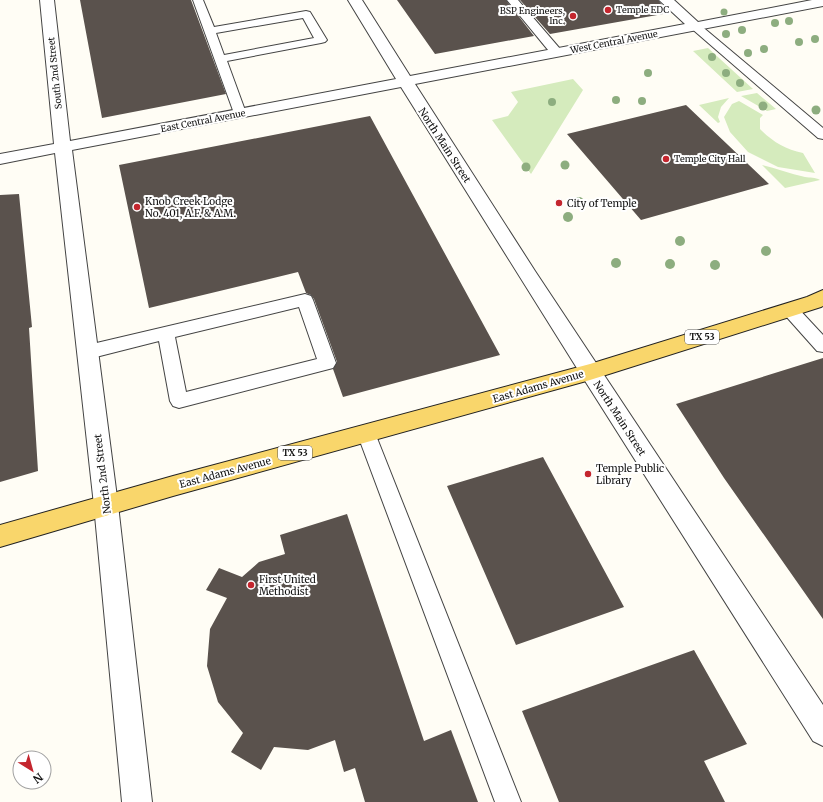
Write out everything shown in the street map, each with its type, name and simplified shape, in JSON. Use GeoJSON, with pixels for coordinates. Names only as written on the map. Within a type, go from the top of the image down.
{"type":"FeatureCollection","features":[{"type":"Feature","properties":{"kind":"main road","name":"TX 53"},"geometry":{"type":"LineString","coordinates":[[590,372],[820,301]]}},
{"type":"Feature","properties":{"kind":"main road","name":"East Adams Avenue"},"geometry":{"type":"LineString","coordinates":[[0,536],[106,505],[590,372]]}},
{"type":"Feature","properties":{"kind":"street","name":"South 2nd Street"},"geometry":{"type":"LineString","coordinates":[[47,0],[63,147]]}},
{"type":"Feature","properties":{"kind":"street","name":"North Main Street"},"geometry":{"type":"LineString","coordinates":[[355,0],[405,82],[590,372],[823,731]]}},
{"type":"Feature","properties":{"kind":"street"},"geometry":{"type":"LineString","coordinates":[[666,0],[695,26]]}},
{"type":"Feature","properties":{"kind":"street","name":"West Central Avenue"},"geometry":{"type":"LineString","coordinates":[[405,82],[822,1]]}},
{"type":"Feature","properties":{"kind":"street","name":"East Central Avenue"},"geometry":{"type":"LineString","coordinates":[[0,159],[405,82]]}},
{"type":"Feature","properties":{"kind":"street","name":"North 2nd Street"},"geometry":{"type":"LineString","coordinates":[[63,147],[106,505],[137,802]]}},
{"type":"Feature","properties":{"kind":"lane"},"geometry":{"type":"LineString","coordinates":[[198,0],[240,114]]}},
{"type":"Feature","properties":{"kind":"lane"},"geometry":{"type":"LineString","coordinates":[[512,0],[557,53]]}},
{"type":"Feature","properties":{"kind":"lane"},"geometry":{"type":"LineString","coordinates":[[210,31],[306,14],[321,40],[220,59]]}},
{"type":"Feature","properties":{"kind":"lane"},"geometry":{"type":"LineString","coordinates":[[695,26],[823,135]]}},
{"type":"Feature","properties":{"kind":"lane"},"geometry":{"type":"LineString","coordinates":[[88,352],[166,333],[305,300],[327,363],[179,401],[166,333]]}},
{"type":"Feature","properties":{"kind":"lane"},"geometry":{"type":"LineString","coordinates":[[790,310],[823,346]]}},
{"type":"Feature","properties":{"kind":"lane"},"geometry":{"type":"LineString","coordinates":[[366,434],[508,802]]}},
{"type":"Feature","properties":{"kind":"green space"},"geometry":{"type":"Polygon","coordinates":[[[708,48],[753,89],[737,92],[693,51],[708,48]]]}},
{"type":"Feature","properties":{"kind":"green space"},"geometry":{"type":"Polygon","coordinates":[[[573,79],[583,90],[531,174],[492,120],[508,116],[518,102],[511,92],[573,79]]]}},
{"type":"Feature","properties":{"kind":"green space"},"geometry":{"type":"Polygon","coordinates":[[[757,93],[776,109],[767,111],[741,96],[757,93]]]}},
{"type":"Feature","properties":{"kind":"green space"},"geometry":{"type":"Polygon","coordinates":[[[729,98],[721,107],[718,117],[720,122],[718,123],[699,105],[729,98]]]}},
{"type":"Feature","properties":{"kind":"green space"},"geometry":{"type":"Polygon","coordinates":[[[739,101],[763,115],[760,118],[760,129],[780,144],[803,153],[815,173],[778,167],[748,152],[730,132],[724,117],[732,104],[739,101]]]}},
{"type":"Feature","properties":{"kind":"green space"},"geometry":{"type":"Polygon","coordinates":[[[762,165],[799,176],[820,180],[785,188],[762,165]]]}},
{"type":"Feature","properties":{"kind":"building"},"geometry":{"type":"Polygon","coordinates":[[[80,0],[191,0],[226,94],[102,118],[80,0]]]}},
{"type":"Feature","properties":{"kind":"building"},"geometry":{"type":"Polygon","coordinates":[[[397,0],[506,0],[534,36],[435,54],[397,0]]]}},
{"type":"Feature","properties":{"kind":"building"},"geometry":{"type":"Polygon","coordinates":[[[520,0],[658,0],[663,6],[663,14],[550,34],[520,0]]]}},
{"type":"Feature","properties":{"kind":"building","name":"Temple City Hall"},"geometry":{"type":"Polygon","coordinates":[[[686,105],[769,184],[641,220],[567,134],[686,105]]]}},
{"type":"Feature","properties":{"kind":"building"},"geometry":{"type":"Polygon","coordinates":[[[370,116],[500,355],[343,397],[333,369],[337,362],[314,299],[311,295],[306,293],[298,272],[149,308],[119,165],[370,116]]]}},
{"type":"Feature","properties":{"kind":"building"},"geometry":{"type":"Polygon","coordinates":[[[19,194],[32,327],[29,328],[38,471],[0,482],[0,195],[19,194]]]}},
{"type":"Feature","properties":{"kind":"building"},"geometry":{"type":"Polygon","coordinates":[[[823,358],[823,619],[724,478],[676,404],[823,358]]]}},
{"type":"Feature","properties":{"kind":"building"},"geometry":{"type":"Polygon","coordinates":[[[543,457],[624,607],[516,645],[447,486],[543,457]]]}},
{"type":"Feature","properties":{"kind":"building"},"geometry":{"type":"Polygon","coordinates":[[[347,514],[424,741],[451,730],[478,802],[365,802],[355,768],[344,772],[335,740],[308,750],[274,747],[261,770],[231,752],[243,733],[218,702],[207,666],[210,629],[227,598],[206,590],[219,568],[242,577],[259,562],[285,554],[280,535],[347,514]]]}},
{"type":"Feature","properties":{"kind":"building"},"geometry":{"type":"Polygon","coordinates":[[[694,650],[747,744],[704,761],[725,802],[559,802],[522,711],[694,650]]]}},
{"type":"Feature","properties":{"kind":"place","name":"Temple EDC"},"geometry":{"type":"Point","coordinates":[608,10]}},
{"type":"Feature","properties":{"kind":"place","name":"BSP Engineers, Inc."},"geometry":{"type":"Point","coordinates":[573,16]}},
{"type":"Feature","properties":{"kind":"place","name":"Temple City Hall"},"geometry":{"type":"Point","coordinates":[666,159]}},
{"type":"Feature","properties":{"kind":"place","name":"City of Temple"},"geometry":{"type":"Point","coordinates":[559,203]}},
{"type":"Feature","properties":{"kind":"place","name":"Knob Creek Lodge No. 401, A.F. & A.M."},"geometry":{"type":"Point","coordinates":[137,207]}},
{"type":"Feature","properties":{"kind":"place","name":"Temple Public Library"},"geometry":{"type":"Point","coordinates":[588,474]}},
{"type":"Feature","properties":{"kind":"place","name":"First United Methodist"},"geometry":{"type":"Point","coordinates":[251,585]}}]}
